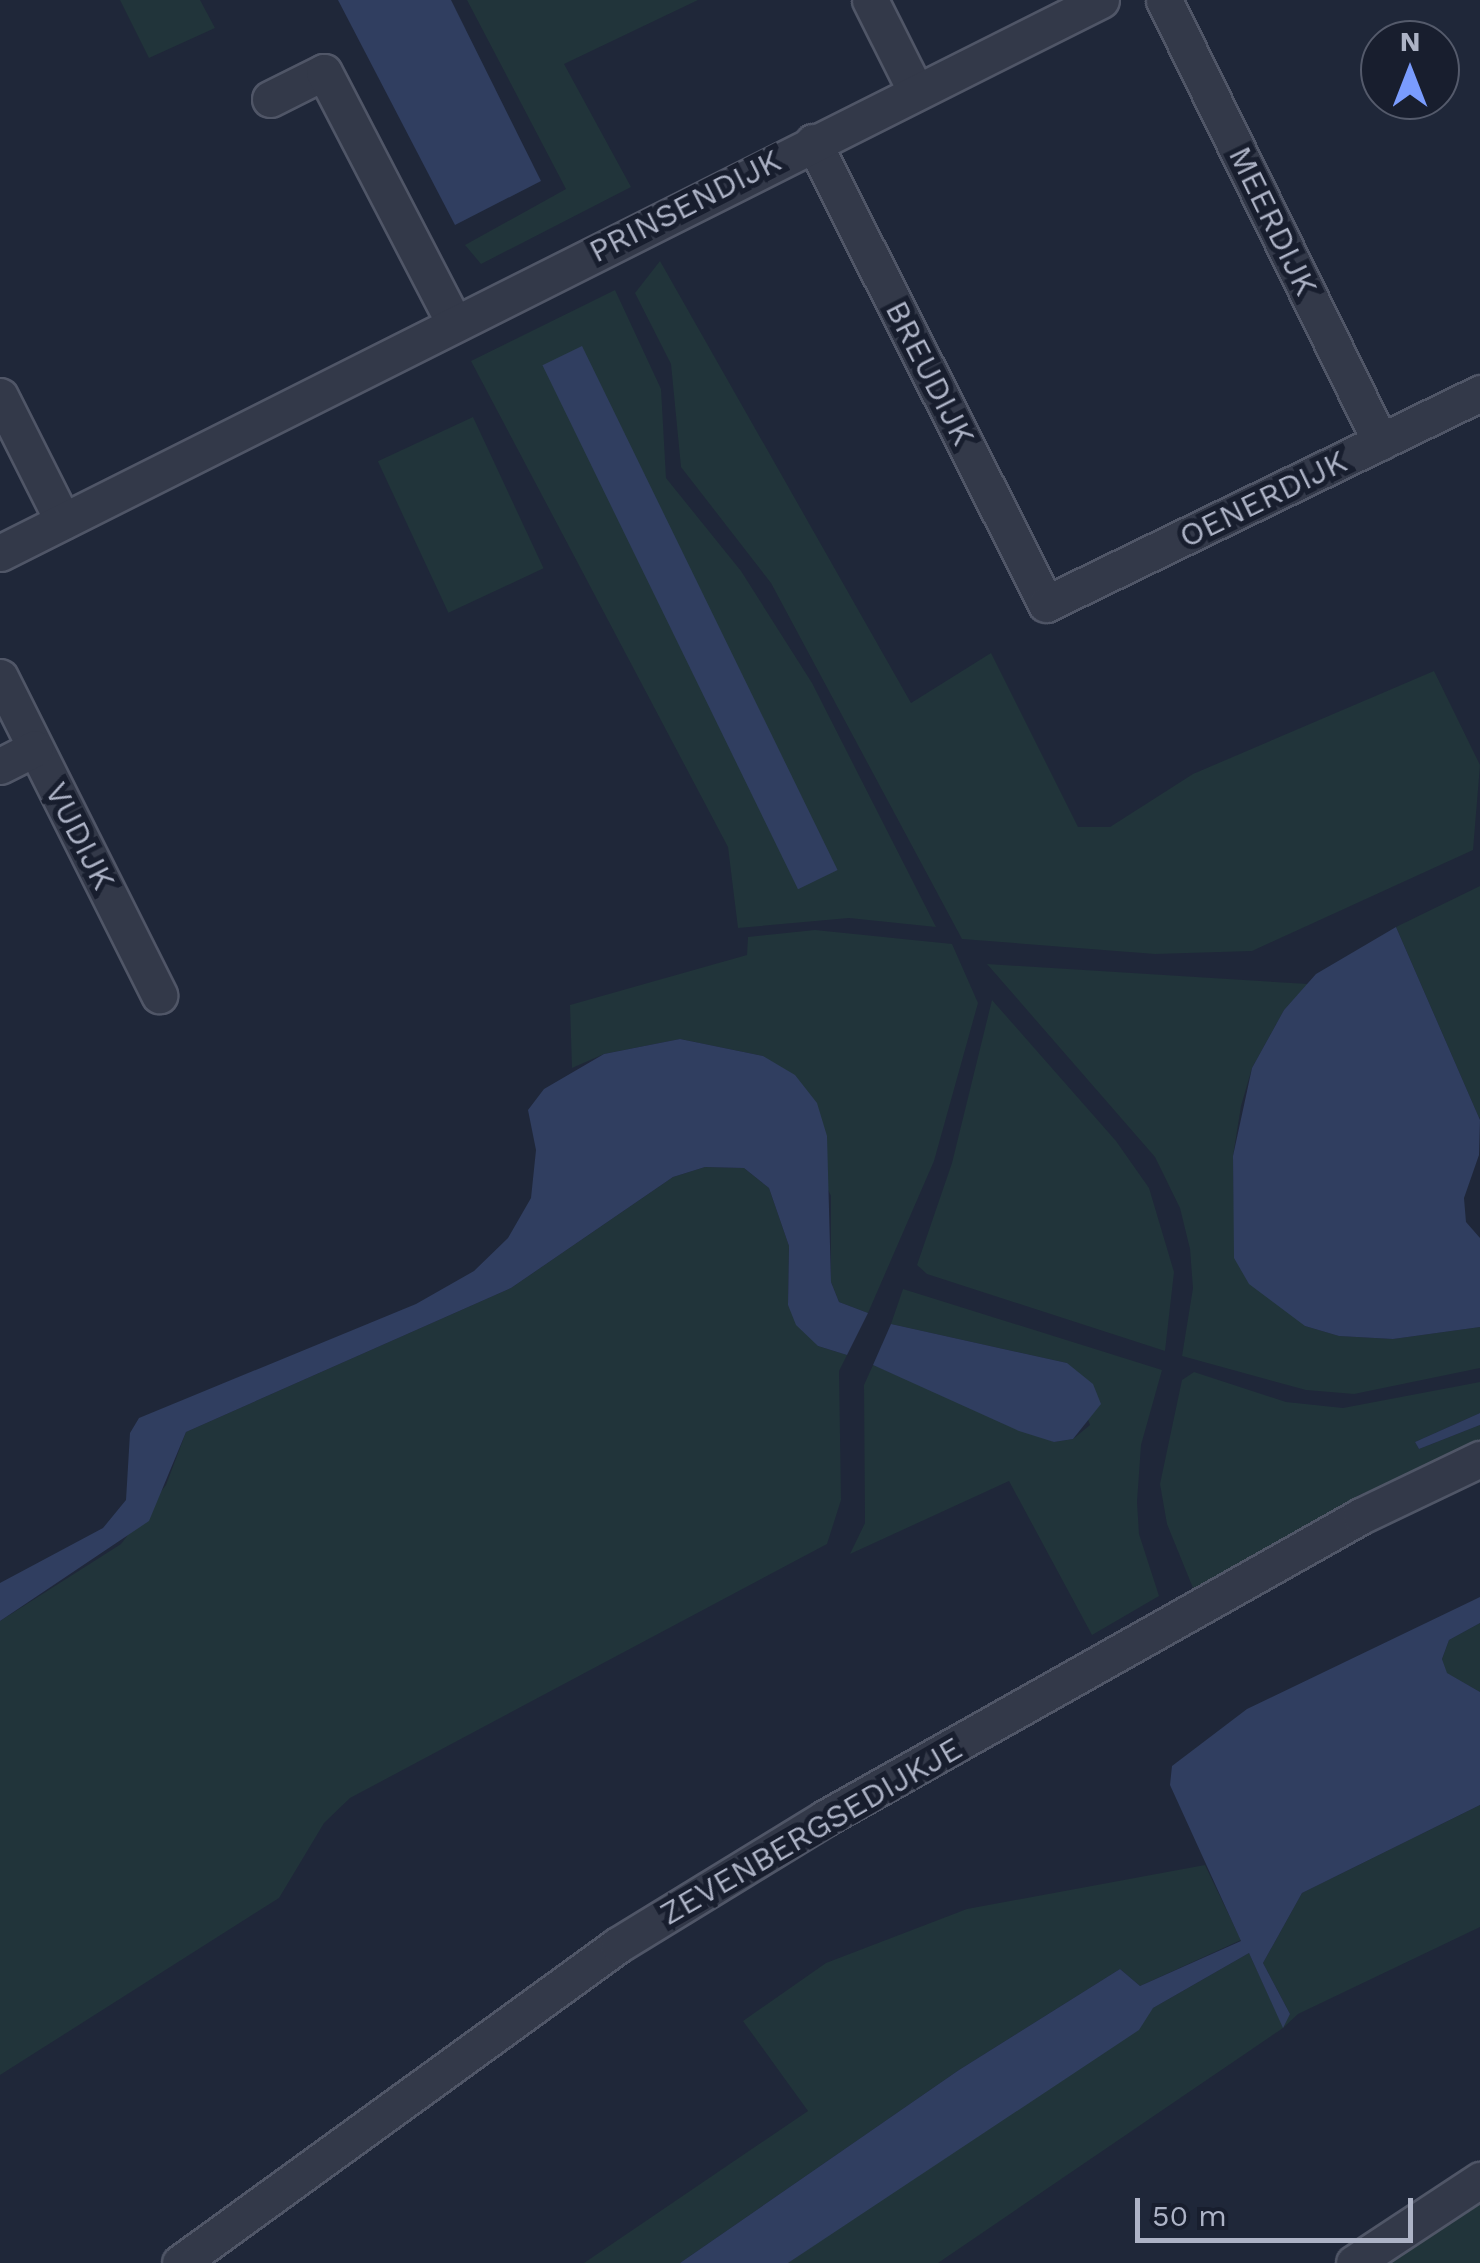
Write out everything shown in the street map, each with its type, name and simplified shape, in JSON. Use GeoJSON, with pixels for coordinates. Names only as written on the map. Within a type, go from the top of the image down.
{"type":"FeatureCollection","features":[{"type":"Feature","properties":{"kind":"street"},"geometry":{"type":"LineString","coordinates":[[870,0],[915,90]]}},
{"type":"Feature","properties":{"kind":"street","name":"PRINSENDIJK"},"geometry":{"type":"LineString","coordinates":[[0,553],[915,90],[1101,0]]}},
{"type":"Feature","properties":{"kind":"street","name":"MEERDIJK"},"geometry":{"type":"LineString","coordinates":[[1164,0],[1381,442]]}},
{"type":"Feature","properties":{"kind":"street"},"geometry":{"type":"LineString","coordinates":[[270,99],[324,72],[454,323]]}},
{"type":"Feature","properties":{"kind":"street","name":"BREUDIJK"},"geometry":{"type":"LineString","coordinates":[[814,142],[1046,604]]}},
{"type":"Feature","properties":{"kind":"street","name":"OENERDIJK"},"geometry":{"type":"LineString","coordinates":[[1046,604],[1480,393]]}},
{"type":"Feature","properties":{"kind":"street"},"geometry":{"type":"LineString","coordinates":[[0,396],[64,521]]}},
{"type":"Feature","properties":{"kind":"street","name":"VUDIJK"},"geometry":{"type":"LineString","coordinates":[[0,677],[160,996]]}},
{"type":"Feature","properties":{"kind":"street"},"geometry":{"type":"LineString","coordinates":[[0,766],[36,748]]}},
{"type":"Feature","properties":{"kind":"street","name":"ZEVENBERGSEDIJKJE"},"geometry":{"type":"LineString","coordinates":[[180,2263],[618,1946],[793,1837],[1361,1516],[1480,1459]]}},
{"type":"Feature","properties":{"kind":"street"},"geometry":{"type":"LineString","coordinates":[[1354,2263],[1480,2180]]}},
{"type":"Feature","properties":{"kind":"shaded area"},"geometry":{"type":"Polygon","coordinates":[[[120,0],[200,0],[215,28],[149,58],[120,0]]]}},
{"type":"Feature","properties":{"kind":"shaded area"},"geometry":{"type":"Polygon","coordinates":[[[467,0],[698,0],[564,64],[631,187],[481,264],[465,245],[566,189],[467,0]]]}},
{"type":"Feature","properties":{"kind":"shaded area"},"geometry":{"type":"Polygon","coordinates":[[[660,261],[911,703],[991,653],[1078,827],[1110,827],[1193,774],[1434,671],[1480,765],[1473,850],[1252,951],[1155,954],[962,939],[771,583],[681,467],[671,364],[635,293],[660,261]]]}},
{"type":"Feature","properties":{"kind":"shaded area"},"geometry":{"type":"Polygon","coordinates":[[[615,290],[661,389],[666,478],[741,571],[812,683],[936,927],[849,918],[738,928],[728,847],[471,361],[615,290]]]}},
{"type":"Feature","properties":{"kind":"shaded area"},"geometry":{"type":"Polygon","coordinates":[[[473,417],[544,568],[448,613],[378,461],[473,417]]]}},
{"type":"Feature","properties":{"kind":"shaded area"},"geometry":{"type":"Polygon","coordinates":[[[1480,886],[1480,1117],[1479,1118],[1396,927],[1480,886]]]}},
{"type":"Feature","properties":{"kind":"shaded area"},"geometry":{"type":"Polygon","coordinates":[[[815,930],[952,944],[978,1003],[934,1161],[868,1313],[839,1302],[831,1282],[831,1196],[763,1056],[680,1039],[604,1054],[572,1068],[570,1005],[747,955],[748,937],[815,930]]]}},
{"type":"Feature","properties":{"kind":"shaded area"},"geometry":{"type":"Polygon","coordinates":[[[987,964],[1308,984],[1284,1010],[1252,1068],[1241,1106],[1233,1156],[1235,1258],[1305,1326],[1339,1336],[1393,1339],[1480,1327],[1480,1368],[1354,1394],[1306,1390],[1182,1356],[1193,1288],[1190,1249],[1180,1208],[1155,1157],[987,964]]]}},
{"type":"Feature","properties":{"kind":"shaded area"},"geometry":{"type":"Polygon","coordinates":[[[992,1000],[1116,1141],[1149,1188],[1174,1272],[1165,1351],[927,1274],[917,1265],[952,1163],[992,1000]]]}},
{"type":"Feature","properties":{"kind":"shaded area"},"geometry":{"type":"Polygon","coordinates":[[[705,1167],[744,1168],[769,1188],[789,1246],[788,1305],[818,1346],[847,1355],[839,1371],[841,1500],[827,1544],[350,1798],[324,1823],[279,1898],[0,2075],[0,1621],[121,1544],[166,1485],[186,1432],[511,1288],[673,1177],[705,1167]]]}},
{"type":"Feature","properties":{"kind":"shaded area"},"geometry":{"type":"Polygon","coordinates":[[[903,1289],[1162,1370],[1141,1445],[1137,1502],[1139,1534],[1159,1596],[1092,1635],[1009,1481],[850,1554],[865,1523],[864,1385],[873,1365],[1054,1442],[1073,1439],[1090,1425],[1067,1363],[891,1324],[903,1289]]]}},
{"type":"Feature","properties":{"kind":"shaded area"},"geometry":{"type":"Polygon","coordinates":[[[1194,1372],[1286,1402],[1343,1408],[1480,1382],[1480,1413],[1415,1442],[1419,1449],[1480,1425],[1480,1447],[1359,1495],[1265,1556],[1204,1589],[1193,1588],[1167,1524],[1160,1484],[1182,1380],[1194,1372]]]}},
{"type":"Feature","properties":{"kind":"shaded area"},"geometry":{"type":"Polygon","coordinates":[[[1480,1623],[1480,1692],[1446,1673],[1442,1659],[1449,1640],[1480,1623]]]}},
{"type":"Feature","properties":{"kind":"shaded area"},"geometry":{"type":"Polygon","coordinates":[[[1480,1805],[1480,1927],[1298,2014],[1283,2028],[938,2263],[788,2263],[1153,2008],[1249,1953],[1283,2026],[1290,2014],[1263,1963],[1302,1893],[1480,1805]]]}},
{"type":"Feature","properties":{"kind":"shaded area"},"geometry":{"type":"Polygon","coordinates":[[[1205,1865],[1241,1940],[1140,1986],[1120,1969],[959,2070],[680,2263],[584,2263],[808,2111],[743,2021],[826,1963],[967,1909],[1205,1865]]]}},
{"type":"Feature","properties":{"kind":"shaded area"},"geometry":{"type":"Polygon","coordinates":[[[1480,2200],[1480,2263],[1386,2263],[1480,2200]]]}},
{"type":"Feature","properties":{"kind":"water"},"geometry":{"type":"Polygon","coordinates":[[[338,0],[451,0],[541,181],[455,225],[338,0]]]}},
{"type":"Feature","properties":{"kind":"water"},"geometry":{"type":"Polygon","coordinates":[[[582,346],[838,870],[798,889],[542,365],[582,346]]]}},
{"type":"Feature","properties":{"kind":"water"},"geometry":{"type":"Polygon","coordinates":[[[1396,927],[1480,1120],[1479,1155],[1464,1198],[1466,1222],[1480,1238],[1480,1327],[1393,1339],[1339,1336],[1305,1326],[1249,1284],[1234,1258],[1233,1156],[1252,1068],[1284,1010],[1316,974],[1396,927]]]}},
{"type":"Feature","properties":{"kind":"water"},"geometry":{"type":"Polygon","coordinates":[[[680,1039],[763,1056],[795,1075],[817,1103],[827,1136],[831,1282],[839,1302],[868,1313],[847,1355],[818,1346],[796,1325],[788,1305],[789,1246],[769,1188],[744,1168],[705,1167],[673,1177],[511,1288],[186,1432],[149,1521],[0,1621],[0,1583],[103,1528],[126,1500],[130,1433],[139,1418],[416,1304],[474,1271],[508,1238],[531,1198],[536,1150],[528,1110],[544,1089],[604,1054],[680,1039]]]}},
{"type":"Feature","properties":{"kind":"water"},"geometry":{"type":"Polygon","coordinates":[[[891,1324],[1067,1363],[1093,1384],[1101,1404],[1073,1439],[1054,1442],[1019,1431],[873,1365],[891,1324]]]}},
{"type":"Feature","properties":{"kind":"water"},"geometry":{"type":"Polygon","coordinates":[[[1480,1413],[1480,1425],[1419,1449],[1415,1442],[1480,1413]]]}},
{"type":"Feature","properties":{"kind":"water"},"geometry":{"type":"Polygon","coordinates":[[[1480,1597],[1480,1623],[1449,1640],[1442,1659],[1447,1673],[1480,1692],[1480,1805],[1302,1893],[1263,1963],[1290,2014],[1283,2028],[1249,1953],[1153,2008],[1139,2030],[788,2263],[680,2263],[959,2070],[1120,1969],[1140,1986],[1241,1941],[1170,1785],[1172,1766],[1247,1709],[1480,1597]]]}}]}
